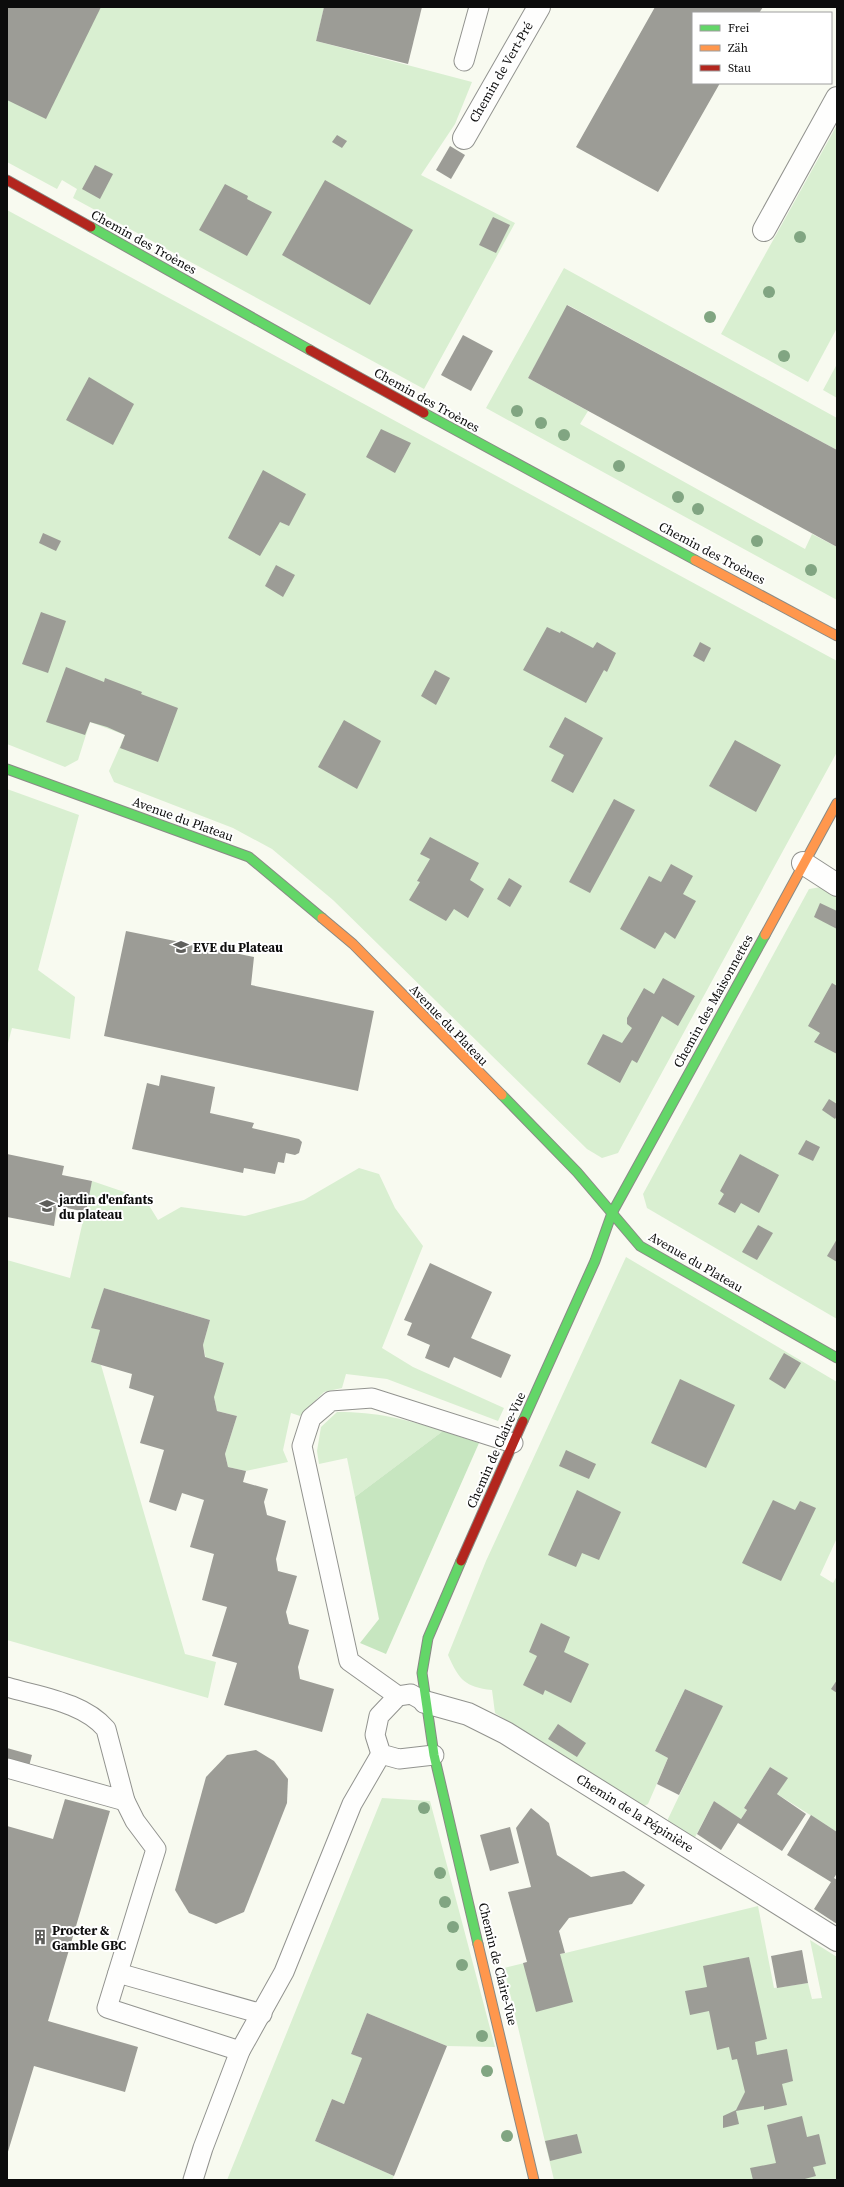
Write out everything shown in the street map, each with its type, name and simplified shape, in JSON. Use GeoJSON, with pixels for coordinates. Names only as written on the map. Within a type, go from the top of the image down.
{"type":"FeatureCollection","features":[{"type":"Feature","properties":{"kind":"street","name":"Chemin de Vert-Pré"},"geometry":{"type":"LineString","coordinates":[[464,138],[539,7]]}},
{"type":"Feature","properties":{"kind":"street"},"geometry":{"type":"LineString","coordinates":[[764,230],[837,98]]}},
{"type":"Feature","properties":{"kind":"street","name":"Chemin des Troènes"},"geometry":{"type":"LineString","coordinates":[[7,180],[436,420],[837,636]]}},
{"type":"Feature","properties":{"kind":"street","name":"Avenue du Plateau"},"geometry":{"type":"LineString","coordinates":[[7,769],[249,858],[353,944],[576,1172],[640,1246],[837,1358]]}},
{"type":"Feature","properties":{"kind":"street","name":"Chemin des Maisonnettes"},"geometry":{"type":"LineString","coordinates":[[612,1213],[837,803]]}},
{"type":"Feature","properties":{"kind":"street"},"geometry":{"type":"LineString","coordinates":[[803,863],[837,885]]}},
{"type":"Feature","properties":{"kind":"street","name":"Chemin de Claire-Vue"},"geometry":{"type":"LineString","coordinates":[[425,1702],[422,1673],[428,1638],[595,1260],[612,1213]]}},
{"type":"Feature","properties":{"kind":"street"},"geometry":{"type":"LineString","coordinates":[[425,1702],[434,1755]]}},
{"type":"Feature","properties":{"kind":"street","name":"Chemin de la Pépinière"},"geometry":{"type":"LineString","coordinates":[[425,1702],[468,1714],[506,1733],[837,1940]]}},
{"type":"Feature","properties":{"kind":"street","name":"Chemin de Claire-Vue"},"geometry":{"type":"LineString","coordinates":[[434,1755],[534,2180]]}},
{"type":"Feature","properties":{"kind":"lane"},"geometry":{"type":"LineString","coordinates":[[464,61],[479,7]]}},
{"type":"Feature","properties":{"kind":"lane"},"geometry":{"type":"LineString","coordinates":[[398,1696],[349,1661],[302,1446],[311,1418],[331,1401],[372,1398],[513,1443]]}},
{"type":"Feature","properties":{"kind":"lane"},"geometry":{"type":"LineString","coordinates":[[7,1687],[84,1710],[98,1720],[106,1729],[125,1801],[135,1821],[156,1849],[107,2008],[240,2051]]}},
{"type":"Feature","properties":{"kind":"lane"},"geometry":{"type":"LineString","coordinates":[[381,1754],[374,1735],[379,1716],[398,1696],[411,1694],[425,1702]]}},
{"type":"Feature","properties":{"kind":"lane"},"geometry":{"type":"LineString","coordinates":[[381,1754],[399,1759],[434,1755]]}},
{"type":"Feature","properties":{"kind":"lane"},"geometry":{"type":"LineString","coordinates":[[193,2180],[203,2148],[240,2051],[262,2014],[284,1972],[352,1804],[381,1754]]}},
{"type":"Feature","properties":{"kind":"lane"},"geometry":{"type":"LineString","coordinates":[[7,1768],[125,1801]]}},
{"type":"Feature","properties":{"kind":"lane"},"geometry":{"type":"LineString","coordinates":[[118,1973],[262,2014]]}},
{"type":"Feature","properties":{"kind":"green space"},"geometry":{"type":"Polygon","coordinates":[[[7,7],[324,7],[316,41],[472,82],[455,124],[421,175],[515,223],[424,389],[73,198],[77,189],[62,180],[57,189],[7,162],[7,7]]]}},
{"type":"Feature","properties":{"kind":"green space"},"geometry":{"type":"Polygon","coordinates":[[[837,125],[837,328],[808,382],[721,334],[837,125]]]}},
{"type":"Feature","properties":{"kind":"green space"},"geometry":{"type":"Polygon","coordinates":[[[7,210],[837,661],[837,752],[618,1153],[602,1158],[587,1149],[333,900],[272,849],[233,828],[114,782],[109,771],[125,735],[90,722],[78,760],[65,767],[7,744],[7,210]]]}},
{"type":"Feature","properties":{"kind":"green space"},"geometry":{"type":"Polygon","coordinates":[[[564,268],[837,418],[837,450],[568,305],[528,378],[588,411],[580,424],[805,549],[812,534],[837,547],[837,600],[486,408],[564,268]]]}},
{"type":"Feature","properties":{"kind":"green space"},"geometry":{"type":"Polygon","coordinates":[[[837,364],[837,398],[823,390],[837,364]]]}},
{"type":"Feature","properties":{"kind":"green space"},"geometry":{"type":"Polygon","coordinates":[[[7,789],[79,815],[38,970],[75,997],[70,1039],[12,1028],[7,1047],[7,789]]]}},
{"type":"Feature","properties":{"kind":"green space"},"geometry":{"type":"Polygon","coordinates":[[[821,887],[837,897],[837,1319],[647,1208],[643,1194],[809,889],[821,887]]]}},
{"type":"Feature","properties":{"kind":"green space"},"geometry":{"type":"Polygon","coordinates":[[[359,1168],[379,1174],[395,1208],[423,1246],[382,1348],[413,1367],[504,1408],[498,1421],[387,1379],[346,1374],[342,1388],[324,1392],[300,1416],[291,1413],[283,1450],[288,1462],[246,1471],[228,1467],[225,1454],[237,1416],[217,1411],[203,1345],[210,1320],[104,1288],[92,1328],[100,1330],[91,1362],[101,1365],[185,1654],[216,1662],[208,1698],[7,1640],[7,1260],[70,1278],[92,1181],[145,1199],[158,1220],[181,1207],[245,1216],[304,1200],[359,1168]]]}},
{"type":"Feature","properties":{"kind":"green space"},"geometry":{"type":"Polygon","coordinates":[[[626,1257],[837,1382],[837,1538],[820,1575],[833,1583],[837,1576],[837,1832],[777,1794],[787,1778],[770,1767],[744,1808],[747,1810],[741,1819],[714,1801],[692,1843],[668,1827],[668,1819],[722,1706],[685,1689],[655,1751],[668,1758],[648,1804],[641,1808],[495,1713],[492,1690],[475,1687],[464,1681],[456,1671],[448,1655],[486,1561],[626,1257]]]}},
{"type":"Feature","properties":{"kind":"green space"},"geometry":{"type":"Polygon","coordinates":[[[337,1412],[365,1413],[391,1417],[443,1431],[355,1497],[347,1458],[319,1464],[317,1451],[321,1427],[337,1412]]]}},
{"type":"Feature","properties":{"kind":"green space"},"geometry":{"type":"Polygon","coordinates":[[[443,1431],[479,1443],[386,1654],[360,1643],[379,1619],[355,1497],[443,1431]]]}},
{"type":"Feature","properties":{"kind":"green space"},"geometry":{"type":"Polygon","coordinates":[[[382,1798],[430,1801],[495,2047],[447,2046],[367,2013],[351,2054],[362,2058],[344,2104],[332,2099],[315,2141],[394,2176],[392,2180],[227,2180],[382,1798]]]}},
{"type":"Feature","properties":{"kind":"green space"},"geometry":{"type":"Polygon","coordinates":[[[758,1906],[774,1988],[808,1983],[812,1999],[822,1998],[810,1940],[837,1957],[837,2180],[554,2180],[504,1968],[758,1906]]]}},
{"type":"Feature","properties":{"kind":"building"},"geometry":{"type":"Polygon","coordinates":[[[7,7],[101,7],[46,119],[7,100],[7,7]]]}},
{"type":"Feature","properties":{"kind":"building"},"geometry":{"type":"Polygon","coordinates":[[[324,7],[422,7],[408,64],[316,41],[324,7]]]}},
{"type":"Feature","properties":{"kind":"building"},"geometry":{"type":"Polygon","coordinates":[[[655,7],[763,7],[760,12],[692,12],[692,84],[719,84],[658,192],[576,147],[655,7]]]}},
{"type":"Feature","properties":{"kind":"building"},"geometry":{"type":"Polygon","coordinates":[[[337,135],[347,141],[342,148],[332,142],[337,135]]]}},
{"type":"Feature","properties":{"kind":"building"},"geometry":{"type":"Polygon","coordinates":[[[450,146],[465,155],[451,179],[436,170],[450,146]]]}},
{"type":"Feature","properties":{"kind":"building"},"geometry":{"type":"Polygon","coordinates":[[[95,165],[113,174],[100,199],[82,189],[95,165]]]}},
{"type":"Feature","properties":{"kind":"building"},"geometry":{"type":"Polygon","coordinates":[[[325,180],[413,230],[370,305],[282,255],[325,180]]]}},
{"type":"Feature","properties":{"kind":"building"},"geometry":{"type":"Polygon","coordinates":[[[225,184],[248,196],[247,199],[272,212],[247,256],[199,230],[225,184]]]}},
{"type":"Feature","properties":{"kind":"building"},"geometry":{"type":"Polygon","coordinates":[[[493,217],[510,225],[496,253],[479,245],[493,217]]]}},
{"type":"Feature","properties":{"kind":"building"},"geometry":{"type":"Polygon","coordinates":[[[567,305],[837,450],[837,547],[528,378],[567,305]]]}},
{"type":"Feature","properties":{"kind":"building"},"geometry":{"type":"Polygon","coordinates":[[[463,335],[493,351],[471,391],[441,375],[463,335]]]}},
{"type":"Feature","properties":{"kind":"building"},"geometry":{"type":"Polygon","coordinates":[[[89,377],[134,404],[113,445],[66,420],[89,377]]]}},
{"type":"Feature","properties":{"kind":"building"},"geometry":{"type":"Polygon","coordinates":[[[381,429],[411,443],[395,473],[366,457],[381,429]]]}},
{"type":"Feature","properties":{"kind":"building"},"geometry":{"type":"Polygon","coordinates":[[[263,470],[306,494],[289,526],[280,522],[260,556],[228,538],[263,470]]]}},
{"type":"Feature","properties":{"kind":"building"},"geometry":{"type":"Polygon","coordinates":[[[43,533],[61,541],[56,551],[39,543],[43,533]]]}},
{"type":"Feature","properties":{"kind":"building"},"geometry":{"type":"Polygon","coordinates":[[[276,565],[295,575],[283,597],[265,586],[276,565]]]}},
{"type":"Feature","properties":{"kind":"building"},"geometry":{"type":"Polygon","coordinates":[[[41,612],[66,621],[48,673],[22,664],[41,612]]]}},
{"type":"Feature","properties":{"kind":"building"},"geometry":{"type":"Polygon","coordinates":[[[547,627],[560,633],[561,631],[593,648],[597,642],[616,653],[607,672],[604,670],[586,703],[523,670],[547,627]]]}},
{"type":"Feature","properties":{"kind":"building"},"geometry":{"type":"Polygon","coordinates":[[[700,642],[711,648],[704,662],[693,656],[700,642]]]}},
{"type":"Feature","properties":{"kind":"building"},"geometry":{"type":"Polygon","coordinates":[[[66,667],[104,682],[105,678],[178,708],[158,762],[120,748],[125,735],[107,727],[90,722],[85,735],[46,722],[66,667]]]}},
{"type":"Feature","properties":{"kind":"building"},"geometry":{"type":"Polygon","coordinates":[[[435,670],[450,678],[436,705],[421,696],[435,670]]]}},
{"type":"Feature","properties":{"kind":"building"},"geometry":{"type":"Polygon","coordinates":[[[565,717],[603,738],[573,793],[551,781],[564,755],[549,747],[565,717]]]}},
{"type":"Feature","properties":{"kind":"building"},"geometry":{"type":"Polygon","coordinates":[[[344,720],[381,741],[357,789],[318,767],[344,720]]]}},
{"type":"Feature","properties":{"kind":"building"},"geometry":{"type":"Polygon","coordinates":[[[735,740],[781,765],[756,812],[709,786],[735,740]]]}},
{"type":"Feature","properties":{"kind":"building"},"geometry":{"type":"Polygon","coordinates":[[[614,799],[635,810],[590,893],[569,882],[614,799]]]}},
{"type":"Feature","properties":{"kind":"building"},"geometry":{"type":"Polygon","coordinates":[[[430,837],[479,863],[470,880],[484,889],[468,918],[454,909],[446,921],[409,900],[420,882],[417,881],[430,859],[420,854],[430,837]]]}},
{"type":"Feature","properties":{"kind":"building"},"geometry":{"type":"Polygon","coordinates":[[[671,864],[693,876],[683,894],[696,901],[675,939],[665,932],[655,949],[620,929],[649,876],[661,882],[671,864]]]}},
{"type":"Feature","properties":{"kind":"building"},"geometry":{"type":"Polygon","coordinates":[[[509,878],[522,886],[510,907],[497,899],[509,878]]]}},
{"type":"Feature","properties":{"kind":"building"},"geometry":{"type":"Polygon","coordinates":[[[820,903],[837,911],[837,929],[814,917],[820,903]]]}},
{"type":"Feature","properties":{"kind":"building"},"geometry":{"type":"Polygon","coordinates":[[[126,931],[254,957],[251,985],[374,1011],[358,1091],[104,1036],[126,931]]]}},
{"type":"Feature","properties":{"kind":"building"},"geometry":{"type":"Polygon","coordinates":[[[663,978],[695,996],[678,1026],[662,1016],[637,1063],[632,1060],[620,1083],[587,1064],[603,1034],[622,1043],[632,1028],[627,1024],[627,1018],[644,988],[654,994],[663,978]]]}},
{"type":"Feature","properties":{"kind":"building"},"geometry":{"type":"Polygon","coordinates":[[[832,983],[837,986],[837,1054],[814,1042],[820,1033],[808,1026],[832,983]]]}},
{"type":"Feature","properties":{"kind":"building"},"geometry":{"type":"Polygon","coordinates":[[[161,1075],[215,1087],[210,1113],[254,1123],[252,1128],[299,1139],[302,1142],[299,1153],[295,1155],[286,1153],[284,1163],[278,1162],[275,1174],[244,1168],[243,1173],[132,1149],[147,1083],[159,1086],[161,1075]]]}},
{"type":"Feature","properties":{"kind":"building"},"geometry":{"type":"Polygon","coordinates":[[[829,1099],[837,1104],[837,1116],[835,1119],[822,1110],[829,1099]]]}},
{"type":"Feature","properties":{"kind":"building"},"geometry":{"type":"Polygon","coordinates":[[[806,1140],[820,1147],[813,1161],[798,1154],[806,1140]]]}},
{"type":"Feature","properties":{"kind":"building"},"geometry":{"type":"Polygon","coordinates":[[[7,1154],[64,1166],[62,1175],[92,1181],[86,1212],[57,1206],[54,1226],[7,1217],[7,1154]]]}},
{"type":"Feature","properties":{"kind":"building"},"geometry":{"type":"Polygon","coordinates":[[[740,1154],[779,1175],[759,1213],[741,1203],[735,1213],[718,1204],[724,1194],[720,1191],[740,1154]]]}},
{"type":"Feature","properties":{"kind":"building"},"geometry":{"type":"Polygon","coordinates":[[[758,1225],[773,1233],[757,1260],[742,1252],[758,1225]]]}},
{"type":"Feature","properties":{"kind":"building"},"geometry":{"type":"Polygon","coordinates":[[[837,1239],[837,1262],[827,1256],[837,1239]]]}},
{"type":"Feature","properties":{"kind":"building"},"geometry":{"type":"Polygon","coordinates":[[[430,1263],[492,1292],[471,1338],[511,1355],[501,1378],[454,1357],[449,1368],[425,1358],[430,1345],[407,1335],[412,1323],[404,1320],[430,1263]]]}},
{"type":"Feature","properties":{"kind":"building"},"geometry":{"type":"Polygon","coordinates":[[[104,1288],[210,1320],[203,1345],[205,1357],[224,1363],[214,1397],[217,1411],[237,1416],[225,1454],[228,1467],[246,1471],[243,1482],[268,1489],[264,1502],[267,1515],[286,1521],[276,1559],[278,1571],[297,1576],[286,1612],[289,1624],[309,1630],[298,1667],[300,1679],[334,1689],[322,1732],[224,1705],[237,1663],[212,1656],[227,1607],[202,1600],[214,1554],[190,1547],[204,1500],[182,1493],[176,1511],[149,1502],[164,1450],[140,1443],[154,1396],[129,1388],[132,1374],[91,1362],[100,1330],[91,1328],[104,1288]]]}},
{"type":"Feature","properties":{"kind":"building"},"geometry":{"type":"Polygon","coordinates":[[[784,1353],[801,1363],[785,1389],[769,1379],[784,1353]]]}},
{"type":"Feature","properties":{"kind":"building"},"geometry":{"type":"Polygon","coordinates":[[[680,1379],[735,1405],[706,1468],[651,1443],[680,1379]]]}},
{"type":"Feature","properties":{"kind":"building"},"geometry":{"type":"Polygon","coordinates":[[[566,1450],[596,1464],[589,1479],[559,1466],[566,1450]]]}},
{"type":"Feature","properties":{"kind":"building"},"geometry":{"type":"Polygon","coordinates":[[[577,1490],[621,1512],[599,1560],[582,1553],[576,1567],[548,1555],[577,1490]]]}},
{"type":"Feature","properties":{"kind":"building"},"geometry":{"type":"Polygon","coordinates":[[[773,1500],[795,1510],[800,1501],[816,1508],[781,1581],[742,1563],[773,1500]]]}},
{"type":"Feature","properties":{"kind":"building"},"geometry":{"type":"Polygon","coordinates":[[[541,1623],[570,1637],[564,1652],[589,1664],[571,1703],[545,1690],[543,1695],[523,1685],[537,1656],[529,1652],[541,1623]]]}},
{"type":"Feature","properties":{"kind":"building"},"geometry":{"type":"Polygon","coordinates":[[[837,1680],[837,1693],[831,1689],[837,1680]]]}},
{"type":"Feature","properties":{"kind":"building"},"geometry":{"type":"Polygon","coordinates":[[[685,1689],[723,1706],[679,1795],[657,1784],[668,1758],[655,1751],[685,1689]]]}},
{"type":"Feature","properties":{"kind":"building"},"geometry":{"type":"Polygon","coordinates":[[[558,1724],[586,1743],[577,1757],[548,1739],[558,1724]]]}},
{"type":"Feature","properties":{"kind":"building"},"geometry":{"type":"Polygon","coordinates":[[[7,1748],[32,1755],[28,1770],[7,1764],[7,1748]]]}},
{"type":"Feature","properties":{"kind":"building"},"geometry":{"type":"Polygon","coordinates":[[[256,1750],[274,1761],[288,1779],[287,1803],[244,1912],[216,1924],[189,1913],[175,1890],[206,1777],[227,1755],[256,1750]]]}},
{"type":"Feature","properties":{"kind":"building"},"geometry":{"type":"Polygon","coordinates":[[[770,1767],[788,1778],[777,1794],[806,1814],[782,1851],[738,1823],[721,1850],[697,1834],[714,1801],[741,1819],[747,1810],[744,1808],[770,1767]]]}},
{"type":"Feature","properties":{"kind":"building","name":"Procter & Gamble GBC"},"geometry":{"type":"Polygon","coordinates":[[[65,1799],[110,1811],[48,2021],[138,2047],[125,2092],[34,2066],[7,2155],[7,1826],[53,1839],[65,1799]]]}},
{"type":"Feature","properties":{"kind":"building"},"geometry":{"type":"Polygon","coordinates":[[[531,1808],[549,1823],[557,1855],[591,1877],[624,1871],[645,1885],[632,1904],[569,1918],[559,1931],[565,1953],[560,1954],[573,2002],[536,2012],[523,1963],[527,1962],[508,1892],[531,1887],[516,1828],[531,1808]]]}},
{"type":"Feature","properties":{"kind":"building"},"geometry":{"type":"Polygon","coordinates":[[[811,1815],[837,1832],[837,1873],[834,1878],[837,1880],[837,1924],[814,1909],[831,1882],[787,1855],[811,1815]]]}},
{"type":"Feature","properties":{"kind":"building"},"geometry":{"type":"Polygon","coordinates":[[[510,1827],[519,1863],[490,1871],[480,1835],[510,1827]]]}},
{"type":"Feature","properties":{"kind":"building"},"geometry":{"type":"Polygon","coordinates":[[[802,1950],[808,1983],[777,1988],[771,1956],[802,1950]]]}},
{"type":"Feature","properties":{"kind":"building"},"geometry":{"type":"Polygon","coordinates":[[[749,1957],[767,2039],[755,2042],[757,2055],[787,2049],[793,2081],[782,2084],[787,2105],[764,2110],[764,2106],[736,2111],[739,2124],[723,2128],[723,2116],[736,2110],[745,2092],[737,2059],[732,2060],[729,2047],[717,2050],[709,2011],[690,2015],[685,1991],[707,1987],[703,1966],[749,1957]]]}},
{"type":"Feature","properties":{"kind":"building"},"geometry":{"type":"Polygon","coordinates":[[[367,2013],[447,2046],[394,2176],[315,2141],[332,2099],[344,2104],[362,2058],[351,2054],[367,2013]]]}},
{"type":"Feature","properties":{"kind":"building"},"geometry":{"type":"Polygon","coordinates":[[[802,2116],[807,2137],[819,2134],[826,2164],[813,2167],[816,2176],[801,2180],[753,2180],[750,2168],[776,2163],[767,2125],[802,2116]]]}},
{"type":"Feature","properties":{"kind":"building"},"geometry":{"type":"Polygon","coordinates":[[[577,2134],[582,2153],[550,2161],[545,2141],[577,2134]]]}},
{"type":"Feature","properties":{"kind":"traffic: fast"},"geometry":{"type":"LineString","coordinates":[[91,227],[310,350]]}},
{"type":"Feature","properties":{"kind":"traffic: fast"},"geometry":{"type":"LineString","coordinates":[[424,413],[695,560]]}},
{"type":"Feature","properties":{"kind":"traffic: fast"},"geometry":{"type":"LineString","coordinates":[[7,769],[249,857],[322,918]]}},
{"type":"Feature","properties":{"kind":"traffic: fast"},"geometry":{"type":"LineString","coordinates":[[523,1421],[595,1261],[612,1213],[765,935]]}},
{"type":"Feature","properties":{"kind":"traffic: fast"},"geometry":{"type":"LineString","coordinates":[[502,1095],[577,1172],[640,1246],[837,1358]]}},
{"type":"Feature","properties":{"kind":"traffic: fast"},"geometry":{"type":"LineString","coordinates":[[461,1561],[428,1638],[422,1673],[434,1755],[478,1944]]}},
{"type":"Feature","properties":{"kind":"traffic: slow"},"geometry":{"type":"LineString","coordinates":[[695,560],[837,636]]}},
{"type":"Feature","properties":{"kind":"traffic: slow"},"geometry":{"type":"LineString","coordinates":[[765,935],[837,803]]}},
{"type":"Feature","properties":{"kind":"traffic: slow"},"geometry":{"type":"LineString","coordinates":[[322,918],[353,944],[502,1095]]}},
{"type":"Feature","properties":{"kind":"traffic: slow"},"geometry":{"type":"LineString","coordinates":[[478,1944],[534,2180]]}},
{"type":"Feature","properties":{"kind":"traffic: jam"},"geometry":{"type":"LineString","coordinates":[[7,180],[91,227]]}},
{"type":"Feature","properties":{"kind":"traffic: jam"},"geometry":{"type":"LineString","coordinates":[[310,350],[424,413]]}},
{"type":"Feature","properties":{"kind":"traffic: jam"},"geometry":{"type":"LineString","coordinates":[[461,1561],[523,1421]]}},
{"type":"Feature","properties":{"kind":"place","name":"EVE du Plateau"},"geometry":{"type":"Point","coordinates":[181,947]}},
{"type":"Feature","properties":{"kind":"place","name":"jardin d'enfants du plateau"},"geometry":{"type":"Point","coordinates":[47,1206]}},
{"type":"Feature","properties":{"kind":"place","name":"Procter & Gamble GBC"},"geometry":{"type":"Point","coordinates":[40,1937]}}]}
